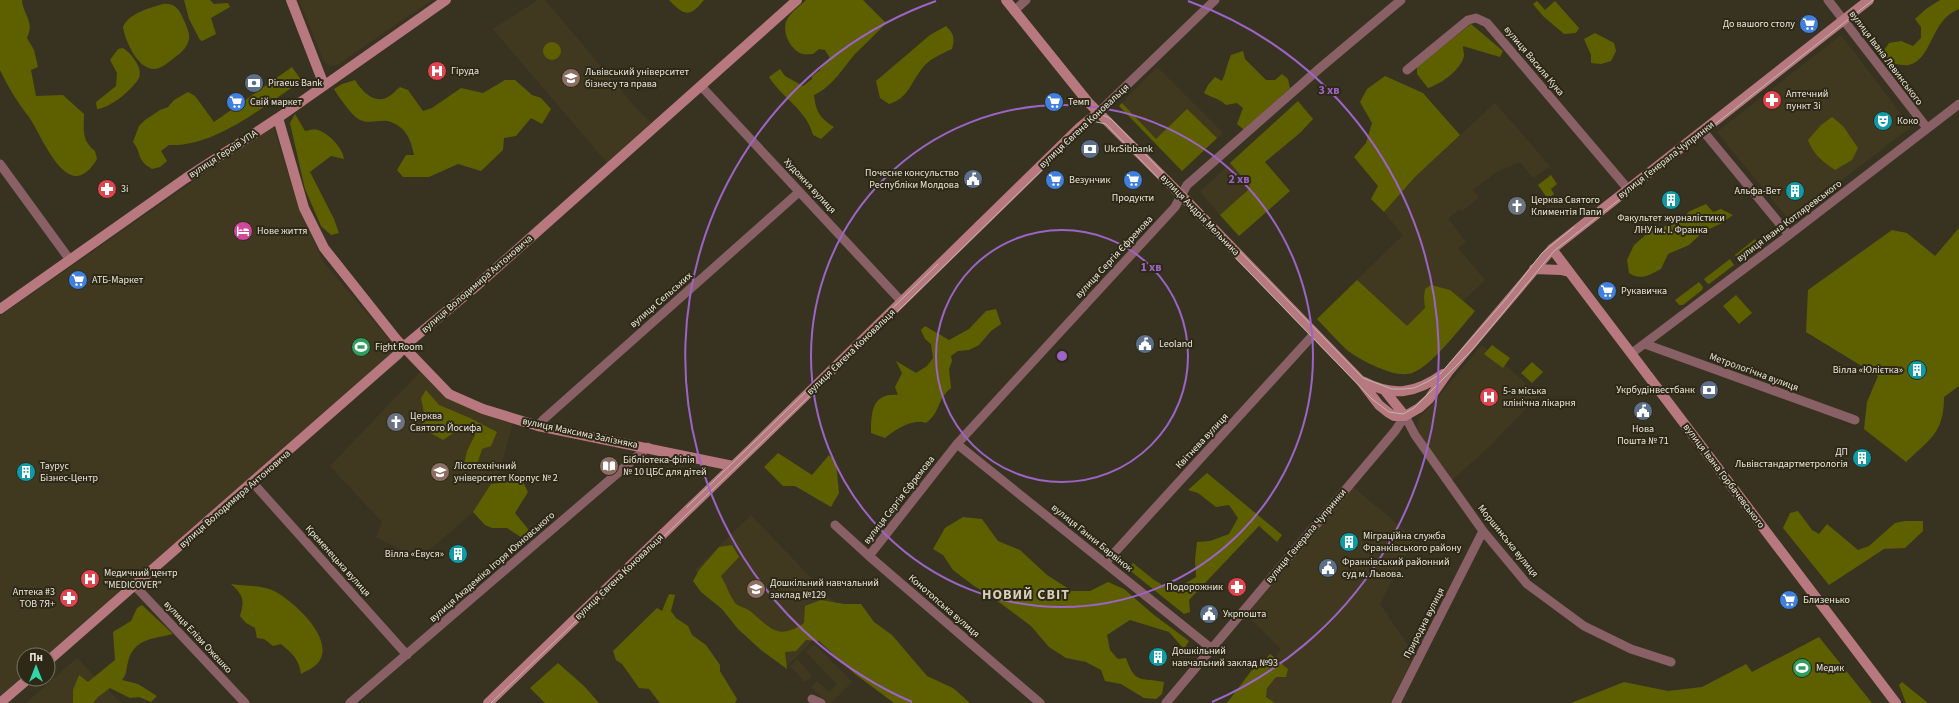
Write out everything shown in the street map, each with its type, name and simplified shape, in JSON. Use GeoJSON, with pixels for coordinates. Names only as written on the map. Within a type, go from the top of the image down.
{"type":"FeatureCollection","features":[{"type":"Feature","properties":{"kind":"street"},"geometry":{"type":"LineString","coordinates":[[291,0],[324,85]]}},
{"type":"Feature","properties":{"kind":"street","name":"вулиця Героїв УПА"},"geometry":{"type":"LineString","coordinates":[[0,309],[186,178],[278,118],[446,0]]}},
{"type":"Feature","properties":{"kind":"street","name":"вулиця Володимира Антоновича"},"geometry":{"type":"LineString","coordinates":[[56,654],[398,356],[404,348],[473,289],[797,0]]}},
{"type":"Feature","properties":{"kind":"street","name":"вулиця Андрія Мельника"},"geometry":{"type":"LineString","coordinates":[[1006,0],[1098,113],[1181,195],[1360,380],[1384,410],[1394,416],[1405,416]]}},
{"type":"Feature","properties":{"kind":"street"},"geometry":{"type":"LineString","coordinates":[[1014,10],[1026,0]]}},
{"type":"Feature","properties":{"kind":"street","name":"вулиця Євгена Коновальця"},"geometry":{"type":"LineString","coordinates":[[488,703],[902,302],[1079,128],[1098,113],[1214,0]]}},
{"type":"Feature","properties":{"kind":"street","name":"вулиця Сергія Єфремова"},"geometry":{"type":"LineString","coordinates":[[868,556],[957,444],[1175,207],[1187,185],[1320,68],[1401,0]]}},
{"type":"Feature","properties":{"kind":"street","name":"вулиця Івана Левинського"},"geometry":{"type":"LineString","coordinates":[[1828,0],[1927,128]]}},
{"type":"Feature","properties":{"kind":"street","name":"вулиця Генерала Чупринки"},"geometry":{"type":"LineString","coordinates":[[1166,703],[1395,431],[1405,416],[1419,408],[1429,399],[1448,372],[1552,249],[1869,0]]}},
{"type":"Feature","properties":{"kind":"street","name":"вулиця Василя Кука"},"geometry":{"type":"LineString","coordinates":[[1407,70],[1468,20],[1476,18],[1487,23],[1628,190]]}},
{"type":"Feature","properties":{"kind":"street","name":"Художня вулиця"},"geometry":{"type":"LineString","coordinates":[[701,86],[902,302]]}},
{"type":"Feature","properties":{"kind":"street","name":"вулиця Івана Котляревського"},"geometry":{"type":"LineString","coordinates":[[1632,353],[1789,235],[1959,104]]}},
{"type":"Feature","properties":{"kind":"street","name":"вулиця Максима Залізняка"},"geometry":{"type":"LineString","coordinates":[[278,118],[304,208],[324,248],[404,348],[449,394],[483,409],[538,426],[648,447],[733,466]]}},
{"type":"Feature","properties":{"kind":"street"},"geometry":{"type":"LineString","coordinates":[[1703,131],[1789,235]]}},
{"type":"Feature","properties":{"kind":"street"},"geometry":{"type":"LineString","coordinates":[[0,164],[70,260]]}},
{"type":"Feature","properties":{"kind":"street","name":"вулиця Сельських"},"geometry":{"type":"LineString","coordinates":[[538,426],[800,192]]}},
{"type":"Feature","properties":{"kind":"street","name":"вулиця Івана Горбачевського"},"geometry":{"type":"LineString","coordinates":[[1552,249],[1896,703]]}},
{"type":"Feature","properties":{"kind":"street"},"geometry":{"type":"LineString","coordinates":[[1534,269],[1561,270],[1569,272]]}},
{"type":"Feature","properties":{"kind":"street","name":"Квітнева вулиця"},"geometry":{"type":"LineString","coordinates":[[1105,562],[1314,334]]}},
{"type":"Feature","properties":{"kind":"street","name":"Метрологічна вулиця"},"geometry":{"type":"LineString","coordinates":[[1645,344],[1855,420]]}},
{"type":"Feature","properties":{"kind":"street","name":"вулиця Генерала Чупринки"},"geometry":{"type":"LineString","coordinates":[[1360,380],[1385,391],[1407,391],[1422,387],[1448,372]]}},
{"type":"Feature","properties":{"kind":"street"},"geometry":{"type":"LineString","coordinates":[[1385,391],[1405,416]]}},
{"type":"Feature","properties":{"kind":"street","name":"Моршинська вулиця"},"geometry":{"type":"LineString","coordinates":[[1405,416],[1412,432],[1484,531],[1527,584],[1584,626],[1631,648],[1671,662]]}},
{"type":"Feature","properties":{"kind":"street","name":"вулиця Ганни Барвінок"},"geometry":{"type":"LineString","coordinates":[[957,444],[1212,649]]}},
{"type":"Feature","properties":{"kind":"street","name":"вулиця Академіка Ігоря Юхновського"},"geometry":{"type":"LineString","coordinates":[[350,703],[648,447]]}},
{"type":"Feature","properties":{"kind":"street","name":"Кременецька вулиця"},"geometry":{"type":"LineString","coordinates":[[253,483],[407,655]]}},
{"type":"Feature","properties":{"kind":"street","name":"Конотопська вулиця"},"geometry":{"type":"LineString","coordinates":[[835,525],[868,556],[1040,703]]}},
{"type":"Feature","properties":{"kind":"street","name":"Природна вулиця"},"geometry":{"type":"LineString","coordinates":[[1396,703],[1484,531]]}},
{"type":"Feature","properties":{"kind":"street","name":"вулиця Елізи Ожешко"},"geometry":{"type":"LineString","coordinates":[[135,586],[245,703]]}},
{"type":"Feature","properties":{"kind":"street"},"geometry":{"type":"LineString","coordinates":[[0,703],[19,687]]}},
{"type":"Feature","properties":{"kind":"shaded area"},"geometry":{"type":"Polygon","coordinates":[[[0,0],[22,0],[30,27],[27,38],[34,50],[38,67],[31,70],[36,96],[63,95],[84,114],[85,139],[95,151],[97,159],[86,172],[76,176],[66,173],[57,164],[29,117],[13,95],[0,70],[0,0]]]}},
{"type":"Feature","properties":{"kind":"shaded area"},"geometry":{"type":"Polygon","coordinates":[[[184,0],[210,0],[214,4],[228,3],[230,7],[211,18],[216,34],[202,41],[200,40],[189,19],[184,0]]]}},
{"type":"Feature","properties":{"kind":"shaded area"},"geometry":{"type":"Polygon","coordinates":[[[299,0],[432,0],[337,65],[329,66],[323,60],[299,0]]]}},
{"type":"Feature","properties":{"kind":"shaded area"},"geometry":{"type":"Polygon","coordinates":[[[538,0],[545,0],[635,107],[651,123],[607,163],[493,29],[538,0]]]}},
{"type":"Feature","properties":{"kind":"shaded area"},"geometry":{"type":"Polygon","coordinates":[[[669,0],[704,0],[694,10],[687,13],[683,12],[669,0]]]}},
{"type":"Feature","properties":{"kind":"shaded area"},"geometry":{"type":"Polygon","coordinates":[[[806,0],[863,0],[886,23],[855,54],[832,82],[814,95],[816,106],[820,114],[825,121],[834,127],[821,139],[813,135],[810,126],[800,111],[769,77],[780,69],[785,76],[803,86],[812,79],[812,76],[819,71],[830,58],[825,50],[819,49],[813,54],[804,54],[798,52],[790,44],[785,28],[786,23],[792,13],[806,0]]]}},
{"type":"Feature","properties":{"kind":"shaded area"},"geometry":{"type":"Polygon","coordinates":[[[1940,0],[1959,0],[1959,9],[1950,14],[1942,22],[1928,48],[1917,61],[1909,65],[1893,63],[1882,53],[1889,43],[1901,41],[1913,46],[1921,38],[1921,27],[1915,19],[1926,9],[1940,0]]]}},
{"type":"Feature","properties":{"kind":"shaded area"},"geometry":{"type":"Polygon","coordinates":[[[1537,1],[1545,10],[1555,1],[1579,28],[1576,33],[1564,34],[1543,16],[1533,4],[1537,1]]]}},
{"type":"Feature","properties":{"kind":"shaded area"},"geometry":{"type":"Polygon","coordinates":[[[163,4],[172,5],[179,10],[189,33],[189,39],[183,50],[168,63],[155,69],[149,68],[143,65],[133,54],[126,40],[123,27],[130,18],[135,15],[146,9],[163,4]]]}},
{"type":"Feature","properties":{"kind":"shaded area"},"geometry":{"type":"Polygon","coordinates":[[[1471,24],[1503,51],[1500,57],[1463,46],[1464,56],[1455,71],[1444,80],[1428,88],[1417,74],[1417,67],[1471,24]]]}},
{"type":"Feature","properties":{"kind":"shaded area"},"geometry":{"type":"Polygon","coordinates":[[[946,26],[951,31],[953,36],[952,49],[928,62],[902,97],[889,104],[880,98],[876,81],[930,35],[946,26]]]}},
{"type":"Feature","properties":{"kind":"shaded area"},"geometry":{"type":"Polygon","coordinates":[[[1595,33],[1614,43],[1616,51],[1611,61],[1601,64],[1591,63],[1591,55],[1584,39],[1595,33]]]}},
{"type":"Feature","properties":{"kind":"shaded area"},"geometry":{"type":"Polygon","coordinates":[[[1841,35],[1911,127],[1789,220],[1717,132],[1841,35]]]}},
{"type":"Feature","properties":{"kind":"shaded area"},"geometry":{"type":"Polygon","coordinates":[[[552,42],[558,45],[561,51],[558,57],[552,60],[546,57],[543,51],[546,45],[552,42]]]}},
{"type":"Feature","properties":{"kind":"shaded area"},"geometry":{"type":"Polygon","coordinates":[[[123,48],[136,62],[140,74],[139,78],[120,98],[108,106],[97,109],[96,102],[116,86],[117,73],[110,60],[118,49],[123,48]]]}},
{"type":"Feature","properties":{"kind":"shaded area"},"geometry":{"type":"Polygon","coordinates":[[[1243,51],[1245,59],[1266,80],[1275,80],[1282,74],[1288,79],[1290,88],[1244,130],[1237,124],[1243,108],[1237,103],[1226,105],[1204,93],[1208,85],[1215,77],[1222,81],[1231,55],[1243,51]]]}},
{"type":"Feature","properties":{"kind":"shaded area"},"geometry":{"type":"Polygon","coordinates":[[[292,67],[302,81],[255,113],[221,132],[204,139],[187,144],[169,145],[161,151],[167,161],[160,167],[152,169],[141,159],[133,142],[139,126],[160,110],[168,107],[174,100],[188,92],[195,96],[214,122],[292,67]]]}},
{"type":"Feature","properties":{"kind":"shaded area"},"geometry":{"type":"Polygon","coordinates":[[[1157,67],[1223,133],[1182,171],[1119,106],[1157,67]]]}},
{"type":"Feature","properties":{"kind":"shaded area"},"geometry":{"type":"Polygon","coordinates":[[[1385,76],[1423,93],[1460,135],[1416,176],[1384,212],[1371,199],[1378,186],[1354,157],[1366,143],[1372,123],[1360,102],[1367,89],[1385,76]]]}},
{"type":"Feature","properties":{"kind":"shaded area"},"geometry":{"type":"Polygon","coordinates":[[[355,80],[364,92],[373,98],[378,99],[388,97],[400,87],[408,90],[423,111],[432,108],[461,88],[483,93],[505,80],[515,80],[532,95],[541,98],[551,109],[542,124],[531,118],[516,136],[504,138],[503,150],[481,171],[458,164],[429,177],[403,177],[397,170],[406,155],[414,155],[409,138],[403,129],[387,121],[367,122],[360,120],[350,111],[334,89],[342,84],[355,80]]]}},
{"type":"Feature","properties":{"kind":"shaded area"},"geometry":{"type":"Polygon","coordinates":[[[1298,101],[1313,119],[1301,132],[1265,162],[1290,191],[1239,236],[1220,215],[1247,191],[1250,186],[1230,163],[1298,101]]]}},
{"type":"Feature","properties":{"kind":"shaded area"},"geometry":{"type":"Polygon","coordinates":[[[1122,103],[1156,139],[1187,109],[1217,138],[1182,171],[1119,106],[1122,103]]]}},
{"type":"Feature","properties":{"kind":"shaded area"},"geometry":{"type":"Polygon","coordinates":[[[1495,103],[1550,166],[1533,178],[1520,162],[1498,171],[1473,190],[1479,198],[1462,211],[1460,209],[1448,218],[1466,242],[1458,248],[1485,280],[1433,330],[1427,364],[1411,374],[1393,374],[1370,364],[1348,350],[1317,319],[1403,235],[1384,212],[1416,176],[1495,103]]]}},
{"type":"Feature","properties":{"kind":"shaded area"},"geometry":{"type":"Polygon","coordinates":[[[295,114],[305,131],[316,130],[326,134],[338,146],[343,155],[344,159],[331,156],[310,172],[334,219],[339,233],[331,235],[321,226],[305,189],[290,123],[295,114]]]}},
{"type":"Feature","properties":{"kind":"shaded area"},"geometry":{"type":"Polygon","coordinates":[[[1832,117],[1843,126],[1858,148],[1852,160],[1835,170],[1819,157],[1808,140],[1821,125],[1832,117]]]}},
{"type":"Feature","properties":{"kind":"shaded area"},"geometry":{"type":"Polygon","coordinates":[[[273,126],[302,216],[324,263],[396,347],[384,363],[56,647],[16,647],[16,682],[0,696],[0,316],[273,126]]]}},
{"type":"Feature","properties":{"kind":"shaded area"},"geometry":{"type":"Polygon","coordinates":[[[1250,145],[1290,191],[1239,236],[1200,192],[1250,145]]]}},
{"type":"Feature","properties":{"kind":"shaded area"},"geometry":{"type":"Polygon","coordinates":[[[1551,175],[1557,184],[1551,189],[1554,194],[1548,199],[1538,185],[1551,175]]]}},
{"type":"Feature","properties":{"kind":"shaded area"},"geometry":{"type":"Polygon","coordinates":[[[1706,204],[1713,212],[1721,209],[1733,215],[1722,223],[1703,232],[1689,245],[1668,254],[1661,269],[1641,277],[1637,277],[1629,273],[1627,260],[1634,245],[1649,232],[1677,222],[1690,211],[1706,204]]]}},
{"type":"Feature","properties":{"kind":"shaded area"},"geometry":{"type":"Polygon","coordinates":[[[1959,228],[1959,386],[1944,397],[1941,419],[1934,434],[1929,441],[1906,462],[1864,429],[1867,402],[1878,376],[1806,332],[1808,290],[1892,230],[1907,233],[1935,256],[1959,228]]]}},
{"type":"Feature","properties":{"kind":"shaded area"},"geometry":{"type":"Polygon","coordinates":[[[1755,239],[1759,245],[1758,247],[1748,257],[1739,261],[1735,255],[1755,239]]]}},
{"type":"Feature","properties":{"kind":"shaded area"},"geometry":{"type":"Polygon","coordinates":[[[1730,259],[1734,265],[1709,284],[1707,283],[1704,279],[1730,259]]]}},
{"type":"Feature","properties":{"kind":"shaded area"},"geometry":{"type":"Polygon","coordinates":[[[1357,280],[1407,326],[1425,308],[1425,289],[1431,285],[1450,290],[1475,311],[1437,355],[1420,369],[1412,373],[1405,374],[1387,371],[1360,359],[1347,350],[1317,319],[1357,280]]]}},
{"type":"Feature","properties":{"kind":"shaded area"},"geometry":{"type":"Polygon","coordinates":[[[1699,282],[1703,287],[1702,290],[1683,305],[1679,305],[1675,300],[1699,282]]]}},
{"type":"Feature","properties":{"kind":"shaded area"},"geometry":{"type":"Polygon","coordinates":[[[1736,295],[1752,313],[1739,324],[1723,306],[1736,295]]]}},
{"type":"Feature","properties":{"kind":"shaded area"},"geometry":{"type":"Polygon","coordinates":[[[996,309],[1001,324],[991,331],[979,345],[969,350],[958,351],[951,356],[952,361],[949,369],[951,388],[946,392],[931,419],[926,423],[910,423],[885,438],[871,433],[875,405],[883,397],[898,395],[895,387],[902,373],[896,361],[916,373],[927,366],[933,358],[931,344],[925,339],[921,330],[925,326],[949,340],[969,329],[986,311],[996,309]]]}},
{"type":"Feature","properties":{"kind":"shaded area"},"geometry":{"type":"Polygon","coordinates":[[[1482,345],[1539,395],[1488,448],[1451,481],[1417,431],[1419,419],[1482,345]]]}},
{"type":"Feature","properties":{"kind":"shaded area"},"geometry":{"type":"Polygon","coordinates":[[[1492,345],[1510,358],[1503,368],[1484,354],[1492,345]]]}},
{"type":"Feature","properties":{"kind":"shaded area"},"geometry":{"type":"Polygon","coordinates":[[[1532,362],[1543,372],[1532,383],[1521,373],[1532,362]]]}},
{"type":"Feature","properties":{"kind":"shaded area"},"geometry":{"type":"Polygon","coordinates":[[[420,372],[448,399],[513,423],[493,495],[419,559],[376,537],[382,522],[330,466],[420,372]]]}},
{"type":"Feature","properties":{"kind":"shaded area"},"geometry":{"type":"Polygon","coordinates":[[[426,390],[439,405],[470,418],[497,432],[491,446],[482,449],[476,468],[464,464],[467,451],[475,435],[471,429],[459,429],[443,440],[422,428],[424,413],[421,398],[426,390]]]}},
{"type":"Feature","properties":{"kind":"shaded area"},"geometry":{"type":"Polygon","coordinates":[[[778,453],[812,475],[829,455],[836,462],[839,493],[831,507],[795,486],[783,486],[764,467],[778,453]]]}},
{"type":"Feature","properties":{"kind":"shaded area"},"geometry":{"type":"Polygon","coordinates":[[[1207,473],[1282,535],[1277,542],[1259,526],[1189,600],[1190,612],[1184,614],[1128,569],[1133,563],[1154,580],[1169,589],[1183,585],[1196,577],[1195,560],[1197,542],[1210,541],[1229,534],[1238,518],[1229,505],[1216,507],[1198,493],[1188,490],[1207,473]]]}},
{"type":"Feature","properties":{"kind":"shaded area"},"geometry":{"type":"Polygon","coordinates":[[[515,481],[523,482],[528,492],[515,513],[528,529],[527,541],[507,528],[492,528],[485,525],[473,512],[491,484],[515,481]]]}},
{"type":"Feature","properties":{"kind":"shaded area"},"geometry":{"type":"Polygon","coordinates":[[[1353,487],[1414,538],[1380,604],[1414,654],[1391,703],[1239,703],[1281,649],[1247,615],[1353,487]]]}},
{"type":"Feature","properties":{"kind":"shaded area"},"geometry":{"type":"Polygon","coordinates":[[[1798,511],[1812,530],[1819,534],[1827,524],[1858,550],[1869,546],[1895,523],[1905,521],[1923,521],[1923,531],[1905,548],[1884,549],[1829,585],[1783,528],[1790,513],[1798,511]]]}},
{"type":"Feature","properties":{"kind":"shaded area"},"geometry":{"type":"Polygon","coordinates":[[[751,515],[843,611],[787,666],[695,570],[751,515]]]}},
{"type":"Feature","properties":{"kind":"shaded area"},"geometry":{"type":"Polygon","coordinates":[[[963,517],[982,519],[998,541],[1020,550],[1047,575],[1072,591],[1090,591],[1108,582],[1124,589],[1154,615],[1189,641],[1184,649],[1169,632],[1130,620],[1107,635],[1110,650],[1118,659],[1126,658],[1129,667],[1136,676],[1144,679],[1164,682],[1162,694],[1156,699],[1144,698],[1121,684],[1105,681],[1101,670],[1086,662],[1066,658],[1049,647],[1031,626],[953,570],[943,555],[933,549],[945,528],[963,517]]]}},
{"type":"Feature","properties":{"kind":"shaded area"},"geometry":{"type":"Polygon","coordinates":[[[732,545],[739,557],[721,576],[736,604],[750,611],[769,627],[781,632],[795,628],[804,623],[805,606],[821,600],[844,604],[861,604],[874,622],[892,635],[927,676],[953,688],[970,703],[894,703],[855,674],[819,641],[806,640],[796,651],[785,652],[787,669],[761,650],[738,629],[722,609],[701,592],[693,581],[699,570],[719,547],[732,545]]]}},
{"type":"Feature","properties":{"kind":"shaded area"},"geometry":{"type":"Polygon","coordinates":[[[231,584],[260,587],[276,592],[301,612],[317,631],[321,641],[323,651],[320,660],[316,665],[301,674],[299,664],[281,644],[273,646],[264,639],[257,638],[255,628],[246,623],[240,616],[243,601],[238,591],[231,584]]]}},
{"type":"Feature","properties":{"kind":"shaded area"},"geometry":{"type":"Polygon","coordinates":[[[669,594],[675,595],[671,611],[676,618],[688,626],[692,635],[706,645],[720,665],[720,671],[737,699],[735,703],[660,703],[649,689],[639,688],[622,664],[616,660],[613,651],[657,608],[662,611],[669,594]]]}},
{"type":"Feature","properties":{"kind":"shaded area"},"geometry":{"type":"Polygon","coordinates":[[[142,605],[173,634],[145,641],[135,648],[128,662],[126,674],[122,680],[138,684],[157,696],[151,702],[139,697],[130,698],[110,688],[93,703],[73,703],[73,690],[79,675],[88,682],[115,660],[113,632],[131,621],[137,608],[142,605]]]}},
{"type":"Feature","properties":{"kind":"shaded area","name":"Медик"},"geometry":{"type":"Polygon","coordinates":[[[1819,637],[1872,703],[1571,703],[1624,682],[1668,691],[1702,687],[1746,664],[1752,672],[1819,637]]]}},
{"type":"Feature","properties":{"kind":"shaded area"},"geometry":{"type":"Polygon","coordinates":[[[814,644],[852,682],[831,703],[828,703],[811,687],[817,681],[829,692],[837,684],[806,652],[814,644]]]}},
{"type":"Feature","properties":{"kind":"shaded area"},"geometry":{"type":"Polygon","coordinates":[[[1270,654],[1288,669],[1286,677],[1276,677],[1267,688],[1266,697],[1275,703],[1227,703],[1252,670],[1261,665],[1270,654]]]}},
{"type":"Feature","properties":{"kind":"shaded area"},"geometry":{"type":"Polygon","coordinates":[[[77,658],[121,703],[26,703],[44,687],[56,687],[56,677],[77,658]]]}},
{"type":"Feature","properties":{"kind":"shaded area"},"geometry":{"type":"Polygon","coordinates":[[[797,659],[812,676],[805,682],[790,666],[797,659]]]}},
{"type":"Feature","properties":{"kind":"shaded area"},"geometry":{"type":"Polygon","coordinates":[[[558,663],[584,686],[599,703],[545,703],[530,688],[558,663]]]}},
{"type":"Feature","properties":{"kind":"shaded area"},"geometry":{"type":"Polygon","coordinates":[[[1902,682],[1928,703],[1906,703],[1899,685],[1902,682]]]}},
{"type":"Feature","properties":{"kind":"tram line"},"geometry":{"type":"LineString","coordinates":[[491,703],[905,304],[1092,121],[1106,124],[1372,399],[1389,412],[1403,414],[1414,408],[1472,350],[1554,251],[1873,0]]}},
{"type":"Feature","properties":{"kind":"tram line"},"geometry":{"type":"LineString","coordinates":[[1084,121],[1094,115],[1100,115],[1111,119],[1363,378],[1392,389],[1414,388],[1440,374],[1506,299],[1542,253],[1574,227]]}},
{"type":"Feature","properties":{"kind":"tram line"},"geometry":{"type":"LineString","coordinates":[[687,507],[938,264]]}},
{"type":"Feature","properties":{"kind":"place","name":"До вашого столу"},"geometry":{"type":"Point","coordinates":[1809,24]}},
{"type":"Feature","properties":{"kind":"place","name":"Гіруда"},"geometry":{"type":"Point","coordinates":[437,71]}},
{"type":"Feature","properties":{"kind":"place","name":"Львівський університет бізнесу та права"},"geometry":{"type":"Point","coordinates":[571,78]}},
{"type":"Feature","properties":{"kind":"place","name":"Piraeus Bank"},"geometry":{"type":"Point","coordinates":[254,83]}},
{"type":"Feature","properties":{"kind":"place","name":"Аптечний пункт 3і"},"geometry":{"type":"Point","coordinates":[1772,100]}},
{"type":"Feature","properties":{"kind":"place","name":"Свій маркет"},"geometry":{"type":"Point","coordinates":[236,102]}},
{"type":"Feature","properties":{"kind":"place","name":"Темп"},"geometry":{"type":"Point","coordinates":[1054,102]}},
{"type":"Feature","properties":{"kind":"place","name":"Коко"},"geometry":{"type":"Point","coordinates":[1883,121]}},
{"type":"Feature","properties":{"kind":"place","name":"UkrSibbank"},"geometry":{"type":"Point","coordinates":[1090,149]}},
{"type":"Feature","properties":{"kind":"place","name":"Почесне консульство Республіки Молдова"},"geometry":{"type":"Point","coordinates":[973,179]}},
{"type":"Feature","properties":{"kind":"place","name":"Везунчик"},"geometry":{"type":"Point","coordinates":[1055,180]}},
{"type":"Feature","properties":{"kind":"place","name":"Продукти"},"geometry":{"type":"Point","coordinates":[1133,180]}},
{"type":"Feature","properties":{"kind":"place","name":"3і"},"geometry":{"type":"Point","coordinates":[107,189]}},
{"type":"Feature","properties":{"kind":"place","name":"Альфа-Вет"},"geometry":{"type":"Point","coordinates":[1795,191]}},
{"type":"Feature","properties":{"kind":"place","name":"Факультет журналістики ЛНУ ім. І. Франка"},"geometry":{"type":"Point","coordinates":[1671,200]}},
{"type":"Feature","properties":{"kind":"place","name":"Церква Святого Климентія Папи"},"geometry":{"type":"Point","coordinates":[1517,206]}},
{"type":"Feature","properties":{"kind":"place","name":"Нове життя"},"geometry":{"type":"Point","coordinates":[243,231]}},
{"type":"Feature","properties":{"kind":"place","name":"АТБ-Маркет"},"geometry":{"type":"Point","coordinates":[78,280]}},
{"type":"Feature","properties":{"kind":"place","name":"Рукавичка"},"geometry":{"type":"Point","coordinates":[1607,291]}},
{"type":"Feature","properties":{"kind":"place","name":"Leoland"},"geometry":{"type":"Point","coordinates":[1145,344]}},
{"type":"Feature","properties":{"kind":"place","name":"Fight Room"},"geometry":{"type":"Point","coordinates":[361,347]}},
{"type":"Feature","properties":{"kind":"place","name":"Вілла «Юлієтка»"},"geometry":{"type":"Point","coordinates":[1917,370]}},
{"type":"Feature","properties":{"kind":"place","name":"Укрбудінвестбанк"},"geometry":{"type":"Point","coordinates":[1709,390]}},
{"type":"Feature","properties":{"kind":"place","name":"5-а міська клінічна лікарня"},"geometry":{"type":"Point","coordinates":[1489,397]}},
{"type":"Feature","properties":{"kind":"place","name":"Нова Пошта № 71"},"geometry":{"type":"Point","coordinates":[1643,411]}},
{"type":"Feature","properties":{"kind":"place","name":"Церква Святого Йосифа"},"geometry":{"type":"Point","coordinates":[396,422]}},
{"type":"Feature","properties":{"kind":"place","name":"ДП Львівстандартметрологія"},"geometry":{"type":"Point","coordinates":[1862,458]}},
{"type":"Feature","properties":{"kind":"place","name":"Бібліотека-філія № 10 ЦБС для дітей"},"geometry":{"type":"Point","coordinates":[609,466]}},
{"type":"Feature","properties":{"kind":"place","name":"Таурус Бізнес-Центр"},"geometry":{"type":"Point","coordinates":[26,472]}},
{"type":"Feature","properties":{"kind":"place","name":"Лісотехнічний університет Корпус № 2"},"geometry":{"type":"Point","coordinates":[440,472]}},
{"type":"Feature","properties":{"kind":"place","name":"Міграційна служба Франківського району"},"geometry":{"type":"Point","coordinates":[1349,542]}},
{"type":"Feature","properties":{"kind":"place","name":"Вілла «Евуся»"},"geometry":{"type":"Point","coordinates":[458,554]}},
{"type":"Feature","properties":{"kind":"place","name":"Франківський районний суд м. Львова."},"geometry":{"type":"Point","coordinates":[1328,568]}},
{"type":"Feature","properties":{"kind":"place","name":"Медичний центр \"MEDICOVER\""},"geometry":{"type":"Point","coordinates":[90,579]}},
{"type":"Feature","properties":{"kind":"place","name":"Подорожник"},"geometry":{"type":"Point","coordinates":[1237,587]}},
{"type":"Feature","properties":{"kind":"place","name":"Дошкільний навчальний заклад №129"},"geometry":{"type":"Point","coordinates":[756,589]}},
{"type":"Feature","properties":{"kind":"place","name":"Аптека #3 ТОВ 7Я+"},"geometry":{"type":"Point","coordinates":[69,598]}},
{"type":"Feature","properties":{"kind":"place","name":"Близенько"},"geometry":{"type":"Point","coordinates":[1789,600]}},
{"type":"Feature","properties":{"kind":"place","name":"Укрпошта"},"geometry":{"type":"Point","coordinates":[1209,614]}},
{"type":"Feature","properties":{"kind":"place","name":"Дошкільний навчальний заклад №93"},"geometry":{"type":"Point","coordinates":[1158,657]}},
{"type":"Feature","properties":{"kind":"place","name":"Медик"},"geometry":{"type":"Point","coordinates":[1802,668]}},
{"type":"Feature","properties":{"kind":"district","name":"НОВИЙ СВІТ"},"geometry":{"type":"Point","coordinates":[1026,595]}}]}
